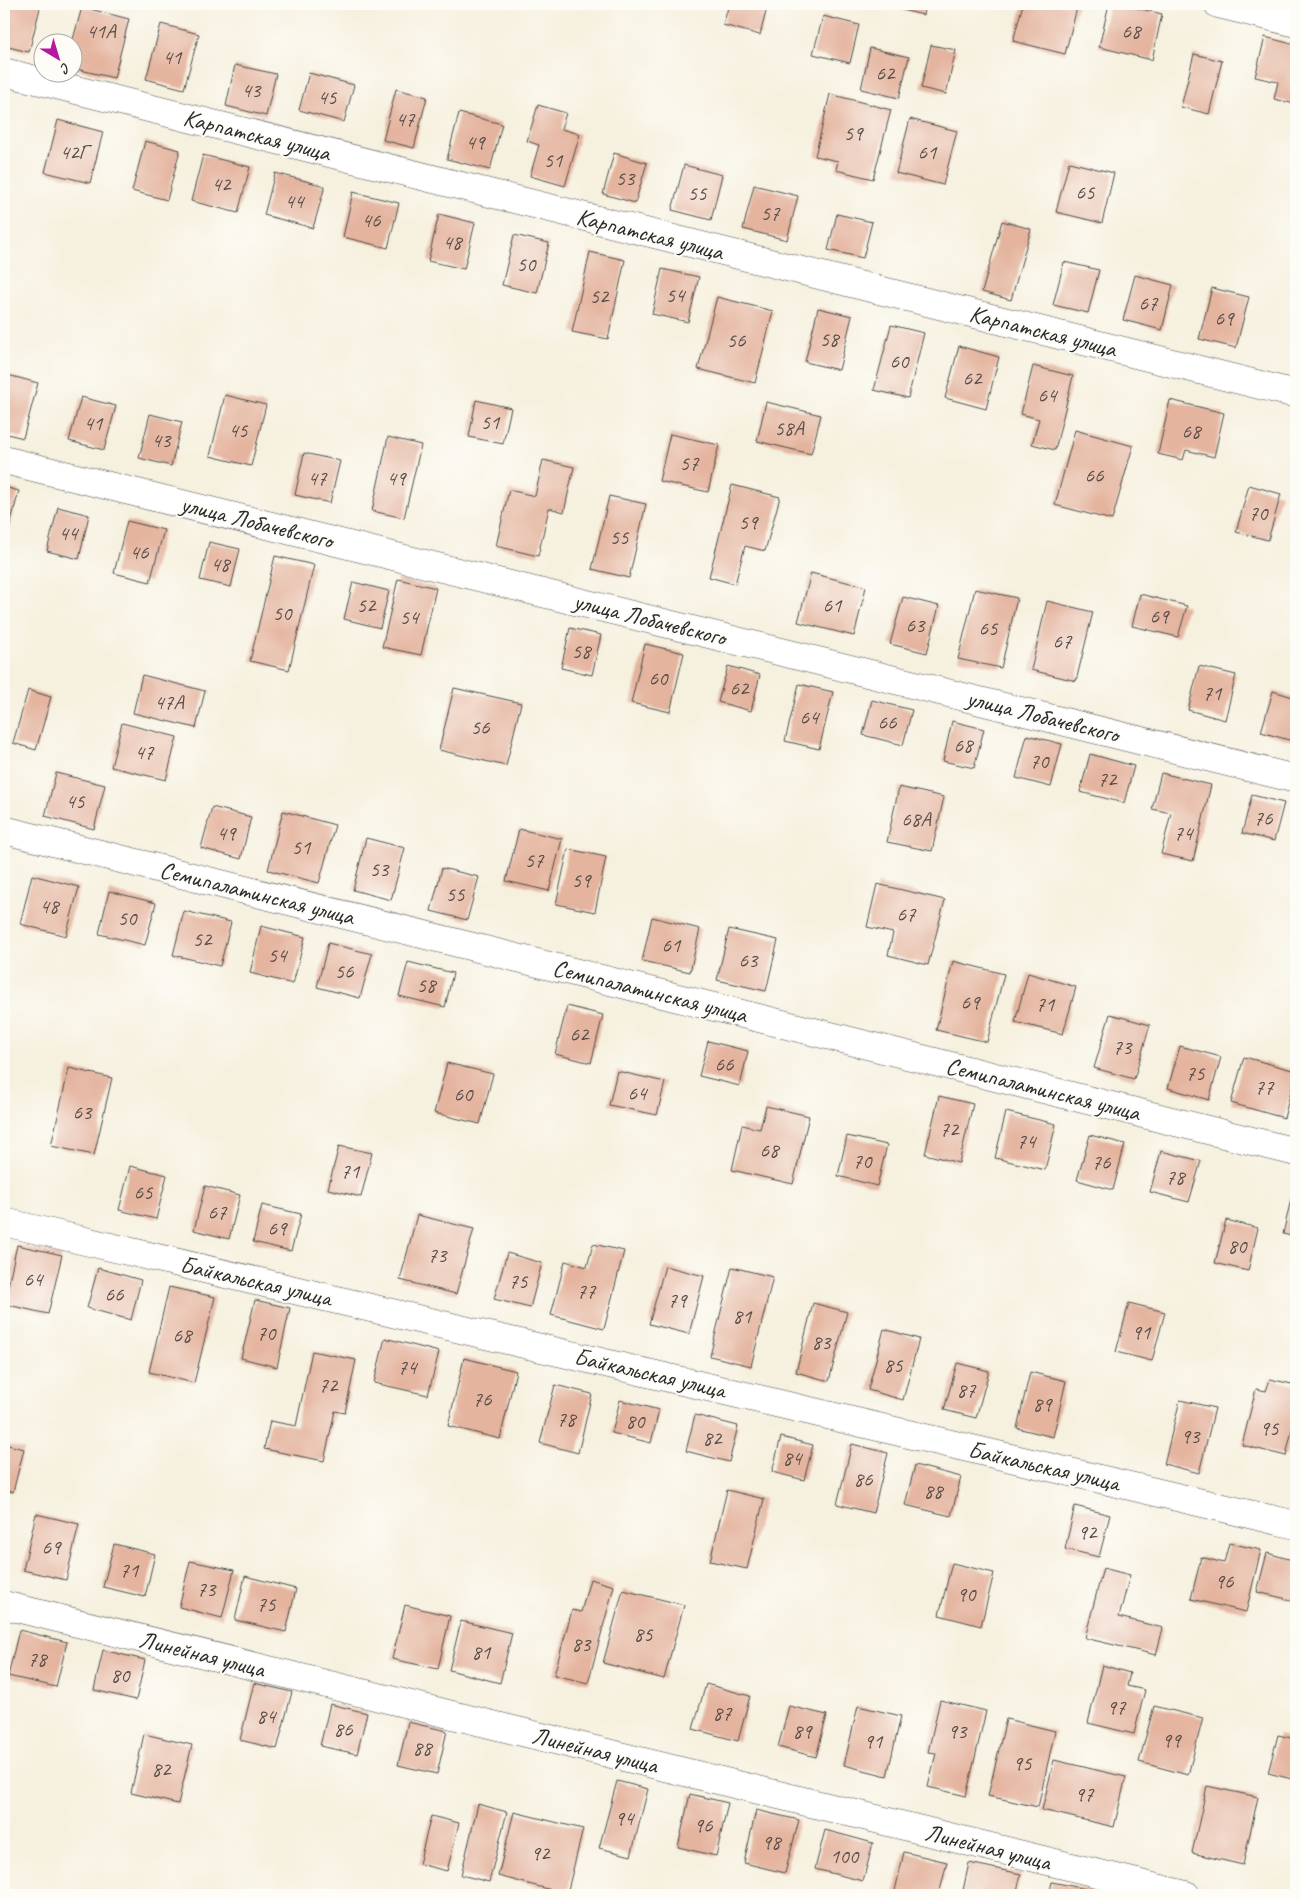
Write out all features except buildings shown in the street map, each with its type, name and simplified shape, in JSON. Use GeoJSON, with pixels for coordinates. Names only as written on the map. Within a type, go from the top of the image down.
{"type":"FeatureCollection","features":[{"type":"Feature","properties":{"kind":"street"},"geometry":{"type":"LineString","coordinates":[[1218,4],[1296,23]]}},
{"type":"Feature","properties":{"kind":"street","name":"Карпатская улица"},"geometry":{"type":"LineString","coordinates":[[4,72],[1296,394]]}},
{"type":"Feature","properties":{"kind":"street","name":"улица Лобачевского"},"geometry":{"type":"LineString","coordinates":[[4,460],[1296,779]]}},
{"type":"Feature","properties":{"kind":"street","name":"Семипалатинская улица"},"geometry":{"type":"LineString","coordinates":[[4,830],[1296,1152]]}},
{"type":"Feature","properties":{"kind":"street","name":"Байкальская улица"},"geometry":{"type":"LineString","coordinates":[[4,1222],[1296,1525]]}},
{"type":"Feature","properties":{"kind":"street","name":"Линейная улица"},"geometry":{"type":"LineString","coordinates":[[4,1606],[1186,1895]]}}]}
